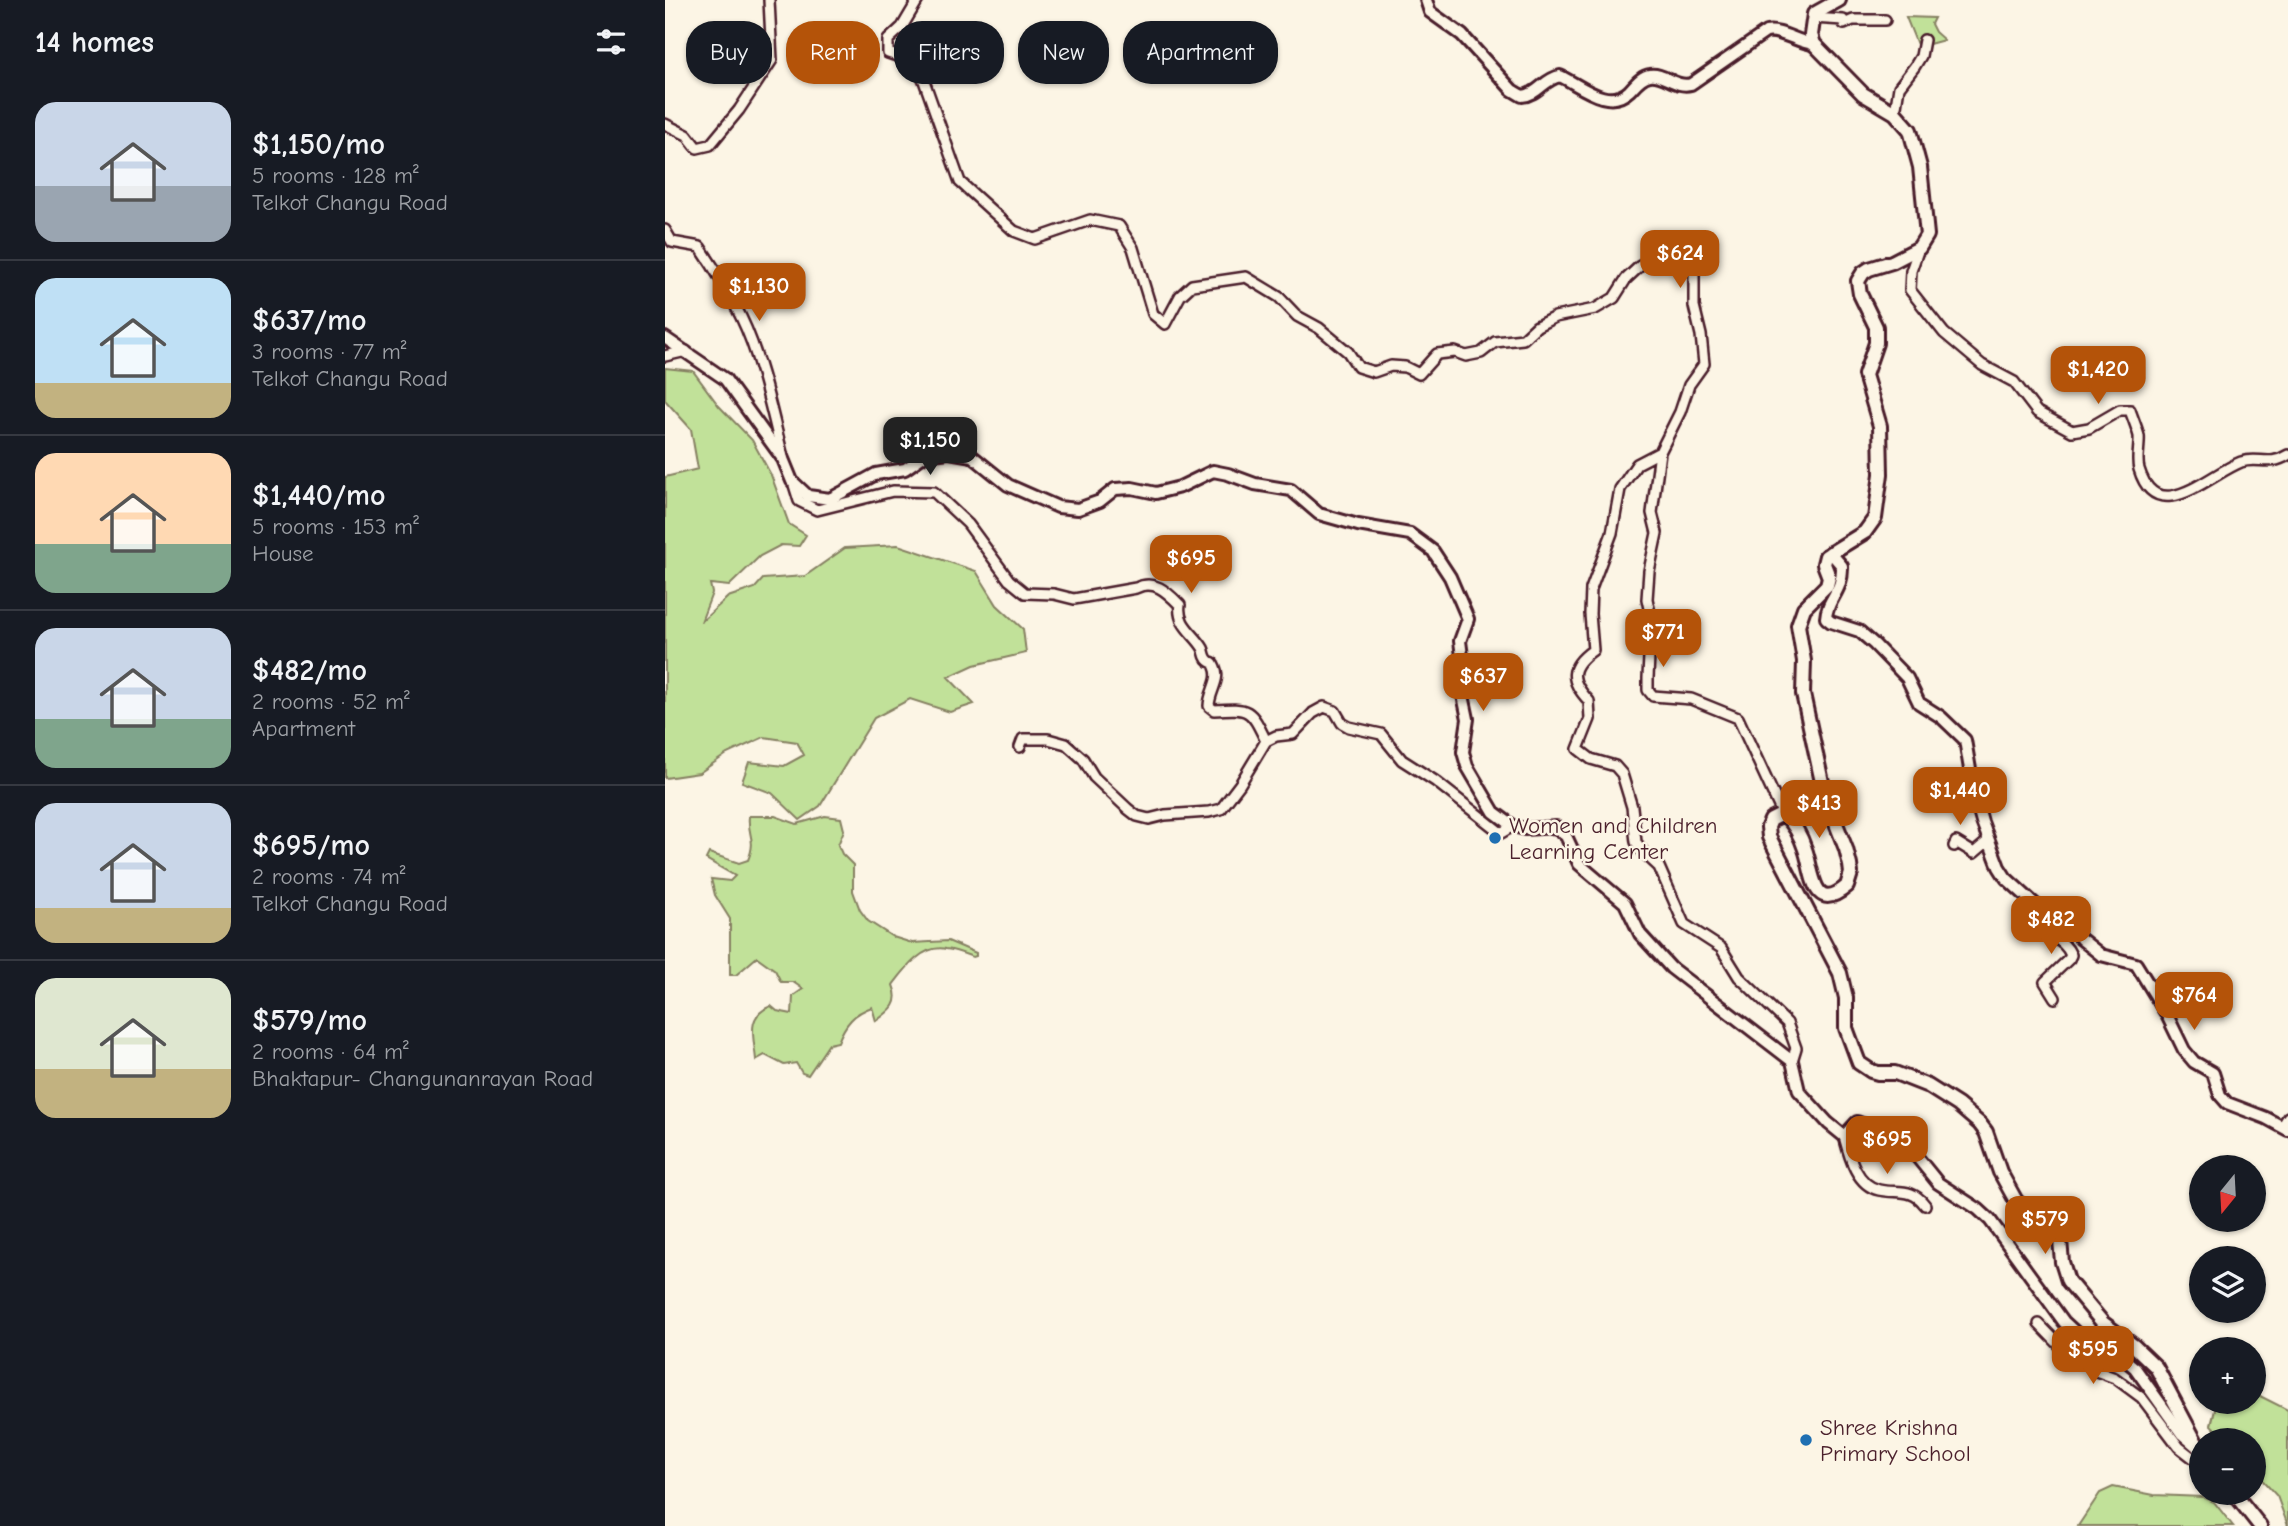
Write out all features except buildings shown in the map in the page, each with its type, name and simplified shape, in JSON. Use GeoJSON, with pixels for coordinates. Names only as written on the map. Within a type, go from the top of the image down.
{"type":"FeatureCollection","features":[{"type":"Feature","properties":{"kind":"main road"},"geometry":{"type":"LineString","coordinates":[[1839,0],[1817,12],[1813,18],[1811,35],[1814,44],[1863,94],[1895,113],[1910,130],[1920,167],[1927,235],[1919,248],[1892,262],[1869,269],[1858,281],[1860,294],[1876,327],[1876,343],[1865,375],[1880,426],[1881,474],[1875,518],[1865,532],[1830,552],[1824,559],[1829,578],[1827,585],[1804,608],[1798,625],[1804,661],[1803,694],[1825,796],[1846,849],[1851,873],[1847,886],[1827,895],[1817,890],[1812,883],[1807,852],[1789,818],[1783,815],[1771,820],[1768,827],[1769,837],[1840,973],[1846,998],[1846,1028],[1856,1056],[1864,1067],[1878,1073],[1895,1073],[1928,1086],[1958,1105],[1980,1124],[1986,1132],[2000,1172],[2016,1201],[2027,1211],[2054,1218],[2059,1229],[2062,1262],[2068,1281],[2103,1323],[2134,1346],[2156,1367],[2189,1429]]}},
{"type":"Feature","properties":{"kind":"main road"},"geometry":{"type":"LineString","coordinates":[[2243,1505],[2260,1526]]}},
{"type":"Feature","properties":{"kind":"street"},"geometry":{"type":"LineString","coordinates":[[665,124],[687,135],[697,148],[710,145],[739,110],[772,61],[769,0]]}},
{"type":"Feature","properties":{"kind":"street"},"geometry":{"type":"LineString","coordinates":[[918,0],[902,27],[888,40],[888,53],[903,58],[923,78],[960,182],[1014,232],[1035,239],[1090,220],[1119,226],[1133,248],[1153,314],[1165,324],[1180,296],[1192,285],[1247,278],[1279,297],[1297,316],[1319,328],[1348,352],[1358,367],[1374,372],[1391,366],[1419,374],[1437,354],[1455,352],[1466,356],[1481,353],[1495,342],[1523,339],[1537,326],[1555,317],[1595,309],[1614,298],[1626,279],[1640,265],[1658,256],[1671,253],[1694,265],[1694,306],[1702,335],[1704,364],[1689,385],[1680,412],[1660,452],[1652,513],[1657,533],[1649,571],[1647,599],[1654,632],[1649,656],[1648,690],[1653,696],[1691,699],[1738,718],[1783,815]]}},
{"type":"Feature","properties":{"kind":"street"},"geometry":{"type":"LineString","coordinates":[[1426,0],[1430,12],[1462,36],[1512,90],[1522,96],[1535,92],[1546,80],[1560,76],[1607,99],[1624,96],[1647,75],[1654,74],[1684,86],[1691,84],[1766,32],[1773,31],[1814,44]]}},
{"type":"Feature","properties":{"kind":"street"},"geometry":{"type":"LineString","coordinates":[[1813,18],[1843,20],[1844,24],[1853,20],[1885,20]]}},
{"type":"Feature","properties":{"kind":"street"},"geometry":{"type":"LineString","coordinates":[[1895,113],[1899,87],[1921,56],[1924,40]]}},
{"type":"Feature","properties":{"kind":"street"},"geometry":{"type":"LineString","coordinates":[[665,230],[672,242],[700,247],[742,319],[767,392],[783,459],[799,501],[817,510],[893,491],[934,492],[968,524],[1009,580],[1025,593],[1054,594],[1074,599],[1136,588],[1144,584],[1163,589],[1180,605],[1179,614],[1192,638],[1214,665],[1216,682],[1209,697],[1209,706],[1214,709],[1240,708],[1250,712],[1266,741]]}},
{"type":"Feature","properties":{"kind":"street"},"geometry":{"type":"LineString","coordinates":[[1919,248],[1911,271],[1910,290],[1944,333],[1982,365],[2014,382],[2037,412],[2072,431],[2089,428],[2120,410],[2130,410],[2139,436],[2139,468],[2150,491],[2162,497],[2185,493],[2243,461],[2277,462],[2288,455]]}},
{"type":"Feature","properties":{"kind":"street"},"geometry":{"type":"LineString","coordinates":[[665,338],[726,379],[783,459]]}},
{"type":"Feature","properties":{"kind":"street"},"geometry":{"type":"LineString","coordinates":[[665,356],[687,351]]}},
{"type":"Feature","properties":{"kind":"street"},"geometry":{"type":"LineString","coordinates":[[792,481],[808,496],[830,499],[876,474],[905,469],[925,455],[949,452],[972,456],[1008,485],[1058,507],[1078,509],[1100,501],[1115,489],[1132,488],[1156,493],[1180,487],[1213,471],[1255,484],[1291,490],[1319,514],[1358,525],[1410,534],[1433,551],[1450,577],[1468,620],[1460,641],[1464,671],[1463,695],[1468,719],[1463,752],[1467,766],[1494,812],[1513,826],[1525,829],[1556,827],[1566,836],[1579,864],[1625,902],[1640,934],[1671,968],[1792,1061]]}},
{"type":"Feature","properties":{"kind":"street"},"geometry":{"type":"LineString","coordinates":[[1660,452],[1636,464],[1620,489],[1612,533],[1591,589],[1593,650],[1579,660],[1573,675],[1577,689],[1589,701],[1590,719],[1577,749],[1591,759],[1615,766],[1622,774],[1632,807],[1636,842],[1659,867],[1684,924],[1721,948],[1739,977],[1787,1023],[1796,1048],[1792,1061],[1799,1091],[1828,1123],[1844,1136],[1851,1160],[1868,1185],[1878,1190],[1908,1192],[1920,1198],[1925,1205]]}},
{"type":"Feature","properties":{"kind":"street"},"geometry":{"type":"LineString","coordinates":[[1830,552],[1842,565],[1842,580],[1827,610],[1826,618],[1859,631],[1874,644],[1907,678],[1919,703],[1941,717],[1965,740],[1973,793],[1988,841],[2006,878],[2037,906],[2063,916],[2081,939],[2101,955],[2136,964],[2140,968],[2184,1050],[2195,1062],[2213,1073],[2220,1095],[2227,1103],[2266,1118],[2285,1129],[2288,1116]]}},
{"type":"Feature","properties":{"kind":"street"},"geometry":{"type":"LineString","coordinates":[[1020,747],[1023,739],[1048,739],[1066,744],[1083,759],[1094,777],[1137,816],[1149,819],[1165,815],[1209,812],[1221,808],[1240,784],[1266,741],[1293,734],[1313,713],[1324,707],[1335,711],[1342,723],[1349,727],[1381,734],[1402,760],[1436,782],[1501,833],[1513,826]]}},
{"type":"Feature","properties":{"kind":"street"},"geometry":{"type":"LineString","coordinates":[[1954,846],[1956,842],[1960,842],[1974,853],[1988,841]]}},
{"type":"Feature","properties":{"kind":"street"},"geometry":{"type":"LineString","coordinates":[[2053,911],[2047,926],[2048,933],[2060,940],[2071,955],[2045,982],[2055,998]]}},
{"type":"Feature","properties":{"kind":"street"},"geometry":{"type":"LineString","coordinates":[[1844,1136],[1857,1122],[1893,1135],[1917,1157],[1938,1183],[1978,1209],[1990,1220],[2064,1322],[2086,1339],[2123,1358],[2135,1368],[2189,1440]]}},
{"type":"Feature","properties":{"kind":"street"},"geometry":{"type":"LineString","coordinates":[[2039,1324],[2071,1357],[2115,1378],[2142,1398],[2179,1447],[2189,1455]]}},
{"type":"Feature","properties":{"kind":"street"},"geometry":{"type":"LineString","coordinates":[[2086,1339],[2087,1363]]}},
{"type":"Feature","properties":{"kind":"green space"},"geometry":{"type":"Polygon","coordinates":[[[1906,17],[1934,18],[1931,24],[1944,40],[1918,47],[1906,17]]]}},
{"type":"Feature","properties":{"kind":"green space"},"geometry":{"type":"Polygon","coordinates":[[[665,368],[693,371],[719,406],[752,440],[771,475],[789,524],[806,535],[799,546],[781,545],[760,556],[729,586],[710,584],[712,593],[701,622],[728,597],[755,588],[763,579],[805,576],[845,548],[898,545],[976,571],[997,605],[1023,629],[1026,653],[974,665],[948,677],[974,704],[950,712],[910,699],[874,718],[820,806],[800,820],[772,793],[742,782],[749,762],[784,766],[804,755],[797,742],[764,737],[727,754],[699,773],[665,778],[665,477],[698,469],[691,429],[665,400],[665,368]]]}},
{"type":"Feature","properties":{"kind":"green space"},"geometry":{"type":"Polygon","coordinates":[[[749,816],[775,816],[797,824],[825,816],[841,818],[844,830],[838,845],[842,854],[853,865],[853,891],[860,910],[868,921],[893,937],[912,943],[948,941],[976,953],[976,956],[938,948],[922,954],[893,985],[896,997],[890,1010],[876,1021],[872,1007],[855,1016],[838,1042],[829,1044],[808,1075],[802,1073],[796,1063],[784,1065],[765,1055],[756,1060],[753,1028],[757,1015],[771,1006],[777,1011],[792,1014],[793,996],[803,989],[793,982],[781,982],[775,970],[757,957],[736,975],[730,975],[730,919],[715,895],[711,879],[730,881],[735,876],[706,859],[709,853],[739,863],[748,860],[752,847],[749,816]]]}},
{"type":"Feature","properties":{"kind":"green space"},"geometry":{"type":"Polygon","coordinates":[[[2266,1399],[2288,1410],[2288,1526],[2277,1496],[2266,1484],[2266,1428],[2214,1428],[2211,1425],[2214,1414],[2266,1414],[2266,1399]]]}},
{"type":"Feature","properties":{"kind":"green space"},"geometry":{"type":"Polygon","coordinates":[[[2113,1487],[2154,1495],[2189,1496],[2189,1505],[2216,1505],[2233,1526],[2078,1526],[2100,1493],[2113,1487]]]}},
{"type":"Feature","properties":{"kind":"place","name":"Women and Children Learning Center"},"geometry":{"type":"Point","coordinates":[1495,838]}},
{"type":"Feature","properties":{"kind":"place","name":"Shree Krishna Primary School"},"geometry":{"type":"Point","coordinates":[1806,1440]}}]}
